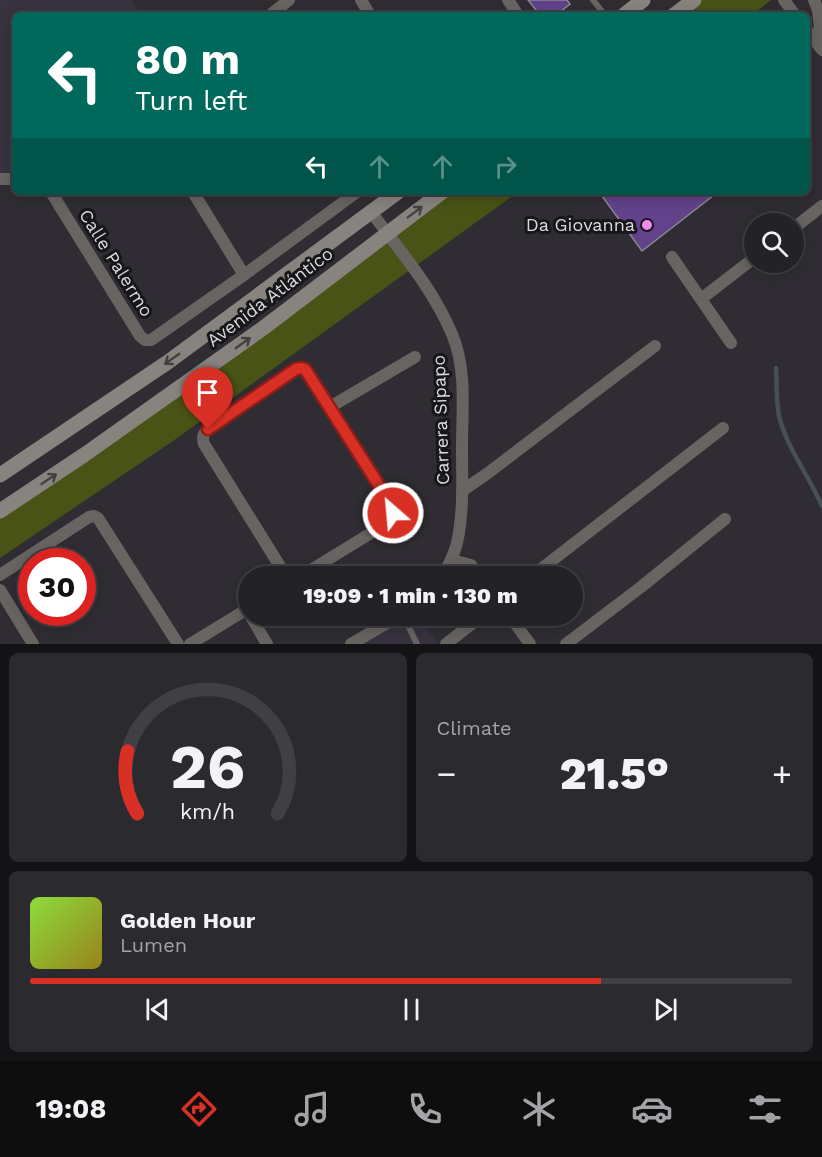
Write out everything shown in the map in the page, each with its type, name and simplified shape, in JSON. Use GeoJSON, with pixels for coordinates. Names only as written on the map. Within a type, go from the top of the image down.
{"type":"FeatureCollection","features":[{"type":"Feature","properties":{"kind":"main road"},"geometry":{"type":"LineString","coordinates":[[628,12],[643,0]]}},
{"type":"Feature","properties":{"kind":"main road"},"geometry":{"type":"LineString","coordinates":[[678,12],[694,0]]}},
{"type":"Feature","properties":{"kind":"main road","name":"Avenida Atlántico"},"geometry":{"type":"LineString","coordinates":[[0,475],[168,362],[394,195]]}},
{"type":"Feature","properties":{"kind":"main road","name":"Avenida Atlántico"},"geometry":{"type":"LineString","coordinates":[[0,511],[262,329],[438,195]]}},
{"type":"Feature","properties":{"kind":"street"},"geometry":{"type":"LineString","coordinates":[[274,12],[289,0]]}},
{"type":"Feature","properties":{"kind":"street"},"geometry":{"type":"LineString","coordinates":[[814,0],[818,10],[822,49]]}},
{"type":"Feature","properties":{"kind":"street"},"geometry":{"type":"LineString","coordinates":[[810,35],[822,49]]}},
{"type":"Feature","properties":{"kind":"street","name":"Calle Palermo"},"geometry":{"type":"LineString","coordinates":[[53,195],[140,336],[145,340],[158,336],[244,275]]}},
{"type":"Feature","properties":{"kind":"street"},"geometry":{"type":"LineString","coordinates":[[195,195],[244,275],[343,196]]}},
{"type":"Feature","properties":{"kind":"street"},"geometry":{"type":"LineString","coordinates":[[804,220],[822,206]]}},
{"type":"Feature","properties":{"kind":"street","name":"Carrera Sipapo"},"geometry":{"type":"LineString","coordinates":[[372,213],[424,282],[444,317],[460,360],[462,386],[460,529],[457,545],[448,566]]}},
{"type":"Feature","properties":{"kind":"street"},"geometry":{"type":"LineString","coordinates":[[672,257],[731,343]]}},
{"type":"Feature","properties":{"kind":"street"},"geometry":{"type":"LineString","coordinates":[[701,299],[744,266]]}},
{"type":"Feature","properties":{"kind":"street"},"geometry":{"type":"LineString","coordinates":[[462,491],[656,346]]}},
{"type":"Feature","properties":{"kind":"street"},"geometry":{"type":"LineString","coordinates":[[330,407],[415,357]]}},
{"type":"Feature","properties":{"kind":"street"},"geometry":{"type":"LineString","coordinates":[[280,566],[204,444],[203,438],[204,433],[296,369],[301,368],[309,374],[330,407],[389,501],[393,513],[389,522],[317,566]]}},
{"type":"Feature","properties":{"kind":"street"},"geometry":{"type":"LineString","coordinates":[[545,566],[723,428]]}},
{"type":"Feature","properties":{"kind":"street"},"geometry":{"type":"LineString","coordinates":[[0,575],[89,517],[94,516],[98,518],[178,644]]}},
{"type":"Feature","properties":{"kind":"street"},"geometry":{"type":"LineString","coordinates":[[566,644],[725,519]]}},
{"type":"Feature","properties":{"kind":"street"},"geometry":{"type":"LineString","coordinates":[[452,560],[472,566]]}},
{"type":"Feature","properties":{"kind":"street"},"geometry":{"type":"LineString","coordinates":[[0,590],[33,644]]}},
{"type":"Feature","properties":{"kind":"street"},"geometry":{"type":"LineString","coordinates":[[190,644],[238,617]]}},
{"type":"Feature","properties":{"kind":"street"},"geometry":{"type":"LineString","coordinates":[[257,626],[267,644]]}},
{"type":"Feature","properties":{"kind":"street"},"geometry":{"type":"LineString","coordinates":[[351,644],[383,626]]}},
{"type":"Feature","properties":{"kind":"street"},"geometry":{"type":"LineString","coordinates":[[446,644],[469,626]]}},
{"type":"Feature","properties":{"kind":"street"},"geometry":{"type":"LineString","coordinates":[[517,626],[530,644]]}},
{"type":"Feature","properties":{"kind":"lane"},"geometry":{"type":"LineString","coordinates":[[593,0],[603,12]]}},
{"type":"Feature","properties":{"kind":"lane"},"geometry":{"type":"LineString","coordinates":[[408,626],[417,644]]}},
{"type":"Feature","properties":{"kind":"shaded area"},"geometry":{"type":"Polygon","coordinates":[[[0,0],[131,0],[140,12],[12,12],[12,179],[0,179],[0,0]]]}},
{"type":"Feature","properties":{"kind":"shaded area"},"geometry":{"type":"Polygon","coordinates":[[[373,626],[425,626],[438,644],[343,644],[373,626]]]}},
{"type":"Feature","properties":{"kind":"green space"},"geometry":{"type":"Polygon","coordinates":[[[694,0],[771,0],[756,12],[678,12],[694,0]]]}},
{"type":"Feature","properties":{"kind":"green space"},"geometry":{"type":"Polygon","coordinates":[[[438,195],[514,195],[173,441],[0,558],[0,511],[438,195]]]}},
{"type":"Feature","properties":{"kind":"building"},"geometry":{"type":"Polygon","coordinates":[[[528,0],[567,0],[570,4],[560,12],[538,12],[528,0]]]}},
{"type":"Feature","properties":{"kind":"building"},"geometry":{"type":"Polygon","coordinates":[[[601,195],[714,195],[642,251],[601,195]]]}},
{"type":"Feature","properties":{"kind":"waterway"},"geometry":{"type":"LineString","coordinates":[[776,368],[779,416],[793,451],[822,506]]}},
{"type":"Feature","properties":{"kind":"place","name":"Da Giovanna"},"geometry":{"type":"Point","coordinates":[647,225]}},
{"type":"Feature","properties":{"kind":"route"},"geometry":{"type":"LineString","coordinates":[[208,429],[296,369],[305,369],[389,501],[393,513]]}}]}
